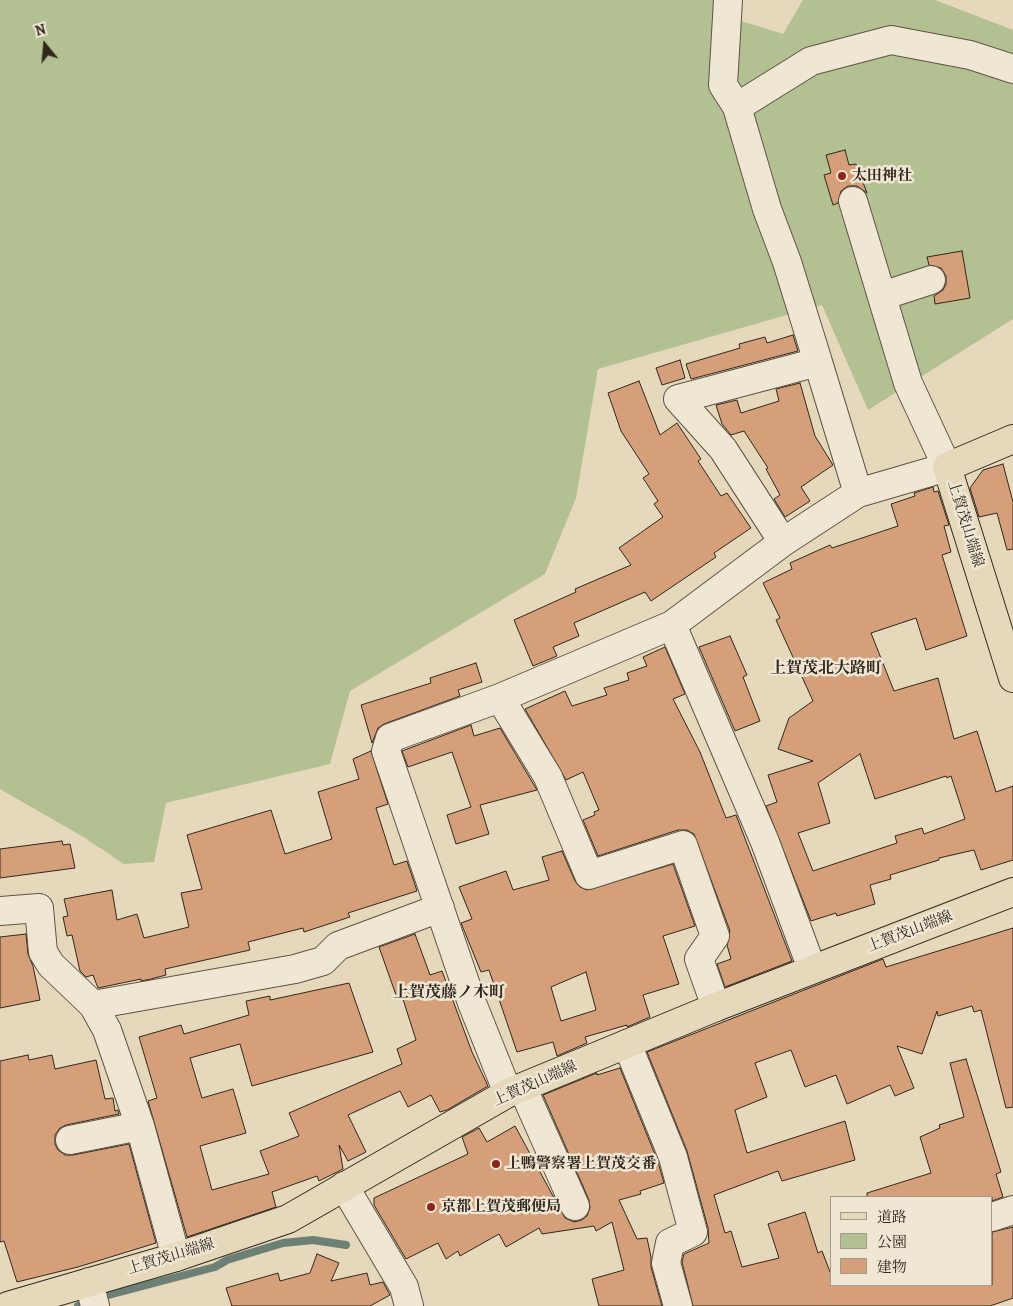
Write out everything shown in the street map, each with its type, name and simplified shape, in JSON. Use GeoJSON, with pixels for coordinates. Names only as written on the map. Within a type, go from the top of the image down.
{"type":"FeatureCollection","features":[{"type":"Feature","properties":{"kind":"main road","name":"上賀茂山端線"},"geometry":{"type":"LineString","coordinates":[[1013,440],[947,467],[1013,678]]}},
{"type":"Feature","properties":{"kind":"main road","name":"上賀茂山端線"},"geometry":{"type":"LineString","coordinates":[[8,1306],[92,1292],[176,1257],[288,1219],[515,1091],[716,1007],[1013,892]]}},
{"type":"Feature","properties":{"kind":"street"},"geometry":{"type":"LineString","coordinates":[[728,0],[723,85],[736,107],[767,209],[787,262],[858,493]]}},
{"type":"Feature","properties":{"kind":"street"},"geometry":{"type":"LineString","coordinates":[[736,107],[811,61],[891,40],[970,55],[1013,69]]}},
{"type":"Feature","properties":{"kind":"street"},"geometry":{"type":"LineString","coordinates":[[575,1206],[472,1004],[386,751],[390,738],[500,698],[672,624],[783,542],[858,493],[947,467],[908,383],[853,201]]}},
{"type":"Feature","properties":{"kind":"street"},"geometry":{"type":"LineString","coordinates":[[882,296],[931,280]]}},
{"type":"Feature","properties":{"kind":"street"},"geometry":{"type":"LineString","coordinates":[[783,542],[723,449],[678,399],[818,362]]}},
{"type":"Feature","properties":{"kind":"street"},"geometry":{"type":"LineString","coordinates":[[672,624],[766,842],[812,969]]}},
{"type":"Feature","properties":{"kind":"street"},"geometry":{"type":"LineString","coordinates":[[500,698],[548,777],[589,875],[683,845],[715,936],[699,959],[716,1007]]}},
{"type":"Feature","properties":{"kind":"street"},"geometry":{"type":"LineString","coordinates":[[0,910],[39,908],[43,952],[52,965],[93,1005],[107,1030],[140,1126],[176,1257]]}},
{"type":"Feature","properties":{"kind":"street"},"geometry":{"type":"LineString","coordinates":[[93,1005],[294,969],[323,961],[338,946],[440,908]]}},
{"type":"Feature","properties":{"kind":"street"},"geometry":{"type":"LineString","coordinates":[[627,1044],[674,1157],[693,1232],[670,1243],[666,1263],[678,1306]]}},
{"type":"Feature","properties":{"kind":"street"},"geometry":{"type":"LineString","coordinates":[[70,1140],[140,1126]]}},
{"type":"Feature","properties":{"kind":"street"},"geometry":{"type":"LineString","coordinates":[[344,1186],[404,1287],[409,1306]]}},
{"type":"Feature","properties":{"kind":"street"},"geometry":{"type":"LineString","coordinates":[[993,1216],[1013,1210]]}},
{"type":"Feature","properties":{"kind":"green space"},"geometry":{"type":"Polygon","coordinates":[[[0,0],[715,0],[713,12],[783,34],[803,0],[935,0],[1013,30],[1013,319],[868,410],[822,305],[598,369],[576,498],[545,574],[350,691],[330,764],[166,803],[154,862],[124,864],[85,838],[0,789],[0,0]]]}},
{"type":"Feature","properties":{"kind":"building"},"geometry":{"type":"Polygon","coordinates":[[[845,150],[849,165],[856,164],[867,193],[857,186],[848,186],[841,191],[838,203],[833,205],[824,175],[831,173],[826,155],[845,150]]]}},
{"type":"Feature","properties":{"kind":"building"},"geometry":{"type":"Polygon","coordinates":[[[962,251],[970,298],[935,304],[934,296],[943,290],[946,284],[946,276],[941,268],[929,265],[927,257],[962,251]]]}},
{"type":"Feature","properties":{"kind":"building"},"geometry":{"type":"Polygon","coordinates":[[[793,335],[798,351],[691,379],[686,364],[740,348],[739,344],[765,337],[767,343],[793,335]]]}},
{"type":"Feature","properties":{"kind":"building"},"geometry":{"type":"Polygon","coordinates":[[[680,360],[685,378],[662,385],[656,368],[680,360]]]}},
{"type":"Feature","properties":{"kind":"building"},"geometry":{"type":"Polygon","coordinates":[[[639,381],[660,435],[677,423],[701,459],[698,461],[721,496],[727,493],[751,528],[714,553],[716,557],[651,601],[645,592],[574,623],[579,636],[553,647],[557,656],[533,666],[514,620],[576,592],[575,589],[631,565],[619,548],[663,517],[654,504],[658,501],[643,478],[649,474],[621,431],[608,393],[639,381]]]}},
{"type":"Feature","properties":{"kind":"building"},"geometry":{"type":"Polygon","coordinates":[[[800,383],[815,436],[833,465],[801,487],[810,501],[785,517],[774,499],[780,495],[766,469],[768,468],[744,431],[731,435],[722,424],[716,405],[737,400],[741,413],[779,401],[776,389],[800,383]]]}},
{"type":"Feature","properties":{"kind":"building"},"geometry":{"type":"Polygon","coordinates":[[[1003,464],[1013,502],[1013,549],[1007,550],[997,513],[979,517],[970,488],[983,470],[1003,464]]]}},
{"type":"Feature","properties":{"kind":"building"},"geometry":{"type":"Polygon","coordinates":[[[933,487],[934,492],[938,491],[949,525],[944,526],[951,552],[942,555],[967,636],[926,650],[916,618],[871,633],[894,691],[938,678],[954,739],[977,731],[996,792],[1013,786],[1013,860],[981,870],[974,850],[939,858],[939,860],[890,875],[891,879],[870,885],[875,904],[837,916],[836,913],[811,921],[766,806],[777,802],[768,775],[813,761],[778,749],[789,718],[813,701],[776,620],[780,618],[763,583],[792,569],[790,563],[830,545],[832,548],[898,526],[891,504],[915,496],[914,493],[933,487]],[[860,754],[818,783],[830,823],[798,833],[813,871],[897,843],[895,836],[922,828],[924,834],[965,819],[951,776],[875,799],[860,754]]]}},
{"type":"Feature","properties":{"kind":"building"},"geometry":{"type":"Polygon","coordinates":[[[730,636],[747,675],[743,677],[760,721],[735,731],[699,647],[730,636]]]}},
{"type":"Feature","properties":{"kind":"building"},"geometry":{"type":"Polygon","coordinates":[[[665,647],[685,694],[673,699],[700,752],[726,818],[736,815],[792,961],[725,987],[717,964],[731,959],[727,945],[730,931],[694,834],[687,830],[678,830],[598,856],[583,820],[595,815],[594,812],[599,810],[583,772],[566,780],[525,709],[565,691],[572,706],[607,695],[604,688],[629,680],[627,673],[647,666],[643,657],[665,647]]]}},
{"type":"Feature","properties":{"kind":"building"},"geometry":{"type":"Polygon","coordinates":[[[476,663],[482,682],[458,690],[460,696],[384,724],[378,728],[372,743],[361,705],[431,683],[430,678],[476,663]]]}},
{"type":"Feature","properties":{"kind":"building"},"geometry":{"type":"Polygon","coordinates":[[[471,725],[474,736],[500,728],[537,790],[480,805],[489,834],[456,844],[447,815],[471,807],[452,752],[408,767],[402,751],[471,725]]]}},
{"type":"Feature","properties":{"kind":"building"},"geometry":{"type":"Polygon","coordinates":[[[371,751],[388,804],[376,808],[394,865],[407,861],[417,891],[348,913],[350,917],[304,932],[303,928],[248,942],[250,950],[165,969],[166,975],[151,979],[141,981],[141,979],[98,988],[93,975],[86,977],[80,971],[72,935],[67,936],[63,917],[68,916],[64,899],[112,890],[117,920],[137,914],[144,938],[189,927],[181,893],[202,889],[187,835],[271,810],[285,854],[332,839],[318,792],[359,779],[353,759],[371,751]]]}},
{"type":"Feature","properties":{"kind":"building"},"geometry":{"type":"Polygon","coordinates":[[[62,841],[63,845],[70,844],[75,868],[0,878],[0,849],[62,841]]]}},
{"type":"Feature","properties":{"kind":"building"},"geometry":{"type":"Polygon","coordinates":[[[562,851],[575,881],[580,887],[587,890],[673,864],[695,926],[663,936],[679,984],[643,995],[650,1017],[627,1027],[627,1025],[585,1037],[587,1043],[557,1056],[553,1042],[517,1052],[489,970],[481,972],[461,923],[472,919],[459,887],[506,871],[513,890],[549,880],[542,857],[562,851]],[[586,972],[551,987],[561,1021],[596,1010],[586,972]]]}},
{"type":"Feature","properties":{"kind":"building"},"geometry":{"type":"Polygon","coordinates":[[[1013,928],[1013,1107],[1006,1108],[981,1010],[974,1012],[972,1006],[938,1016],[937,1011],[922,1054],[897,1046],[914,1088],[895,1096],[890,1085],[847,1104],[836,1075],[805,1087],[791,1050],[755,1063],[767,1097],[735,1110],[747,1153],[845,1121],[855,1160],[782,1181],[778,1171],[714,1195],[725,1233],[731,1231],[742,1267],[779,1258],[768,1224],[805,1212],[818,1253],[822,1251],[830,1272],[830,1286],[993,1286],[993,1232],[1013,1227],[1013,1298],[990,1306],[693,1306],[682,1262],[684,1254],[709,1243],[708,1228],[687,1151],[647,1052],[883,959],[886,967],[1013,928]]]}},
{"type":"Feature","properties":{"kind":"building"},"geometry":{"type":"Polygon","coordinates":[[[26,934],[28,954],[33,966],[40,1000],[0,1008],[0,937],[26,934]]]}},
{"type":"Feature","properties":{"kind":"building"},"geometry":{"type":"Polygon","coordinates":[[[415,934],[430,975],[442,971],[472,1052],[488,1086],[447,1110],[440,1112],[431,1095],[408,1107],[400,1091],[348,1115],[366,1152],[348,1161],[339,1145],[343,1169],[319,1181],[317,1176],[272,1192],[276,1207],[187,1237],[148,1101],[157,1098],[139,1037],[181,1025],[184,1034],[249,1015],[246,1001],[270,996],[270,1000],[349,983],[373,1052],[252,1086],[240,1044],[190,1058],[202,1098],[233,1089],[246,1133],[200,1146],[212,1190],[269,1174],[260,1151],[299,1136],[289,1113],[402,1064],[397,1049],[416,1040],[401,993],[396,995],[379,947],[415,934]]]}},
{"type":"Feature","properties":{"kind":"building"},"geometry":{"type":"Polygon","coordinates":[[[28,1055],[29,1060],[52,1055],[55,1069],[96,1060],[105,1099],[113,1098],[115,1111],[118,1110],[119,1114],[66,1125],[60,1128],[55,1135],[55,1144],[58,1150],[65,1155],[73,1155],[129,1144],[156,1243],[78,1267],[17,1282],[4,1241],[0,1242],[0,1061],[28,1055]]]}},
{"type":"Feature","properties":{"kind":"building"},"geometry":{"type":"Polygon","coordinates":[[[966,1059],[1001,1172],[996,1174],[1003,1197],[993,1201],[993,1196],[867,1196],[867,1193],[931,1173],[920,1137],[940,1128],[939,1125],[964,1117],[950,1063],[966,1059]]]}},
{"type":"Feature","properties":{"kind":"building"},"geometry":{"type":"Polygon","coordinates":[[[620,1068],[658,1162],[664,1183],[640,1191],[641,1194],[619,1200],[637,1239],[647,1238],[651,1267],[662,1306],[599,1306],[592,1279],[624,1270],[612,1222],[596,1231],[594,1226],[542,1234],[539,1228],[506,1247],[499,1234],[460,1256],[458,1251],[446,1259],[438,1243],[406,1259],[374,1205],[374,1198],[468,1154],[462,1137],[479,1128],[487,1142],[515,1126],[565,1218],[574,1222],[582,1220],[587,1216],[590,1208],[589,1200],[543,1095],[597,1073],[597,1075],[620,1068]]]}},
{"type":"Feature","properties":{"kind":"building"},"geometry":{"type":"Polygon","coordinates":[[[317,1254],[339,1263],[331,1281],[367,1273],[370,1285],[383,1282],[390,1295],[370,1306],[232,1306],[226,1288],[278,1273],[280,1281],[310,1273],[317,1254]]]}},
{"type":"Feature","properties":{"kind":"waterway"},"geometry":{"type":"LineString","coordinates":[[78,1306],[101,1297],[215,1267],[227,1260],[283,1243],[313,1240],[346,1245]]}},
{"type":"Feature","properties":{"kind":"place","name":"太田神社"},"geometry":{"type":"Point","coordinates":[842,176]}},
{"type":"Feature","properties":{"kind":"place","name":"上鴨警察署上賀茂交番"},"geometry":{"type":"Point","coordinates":[496,1164]}},
{"type":"Feature","properties":{"kind":"place","name":"京都上賀茂郵便局"},"geometry":{"type":"Point","coordinates":[431,1207]}},
{"type":"Feature","properties":{"kind":"district","name":"上賀茂北大路町"},"geometry":{"type":"Point","coordinates":[826,669]}},
{"type":"Feature","properties":{"kind":"district","name":"上賀茂藤ノ木町"},"geometry":{"type":"Point","coordinates":[449,993]}}]}
